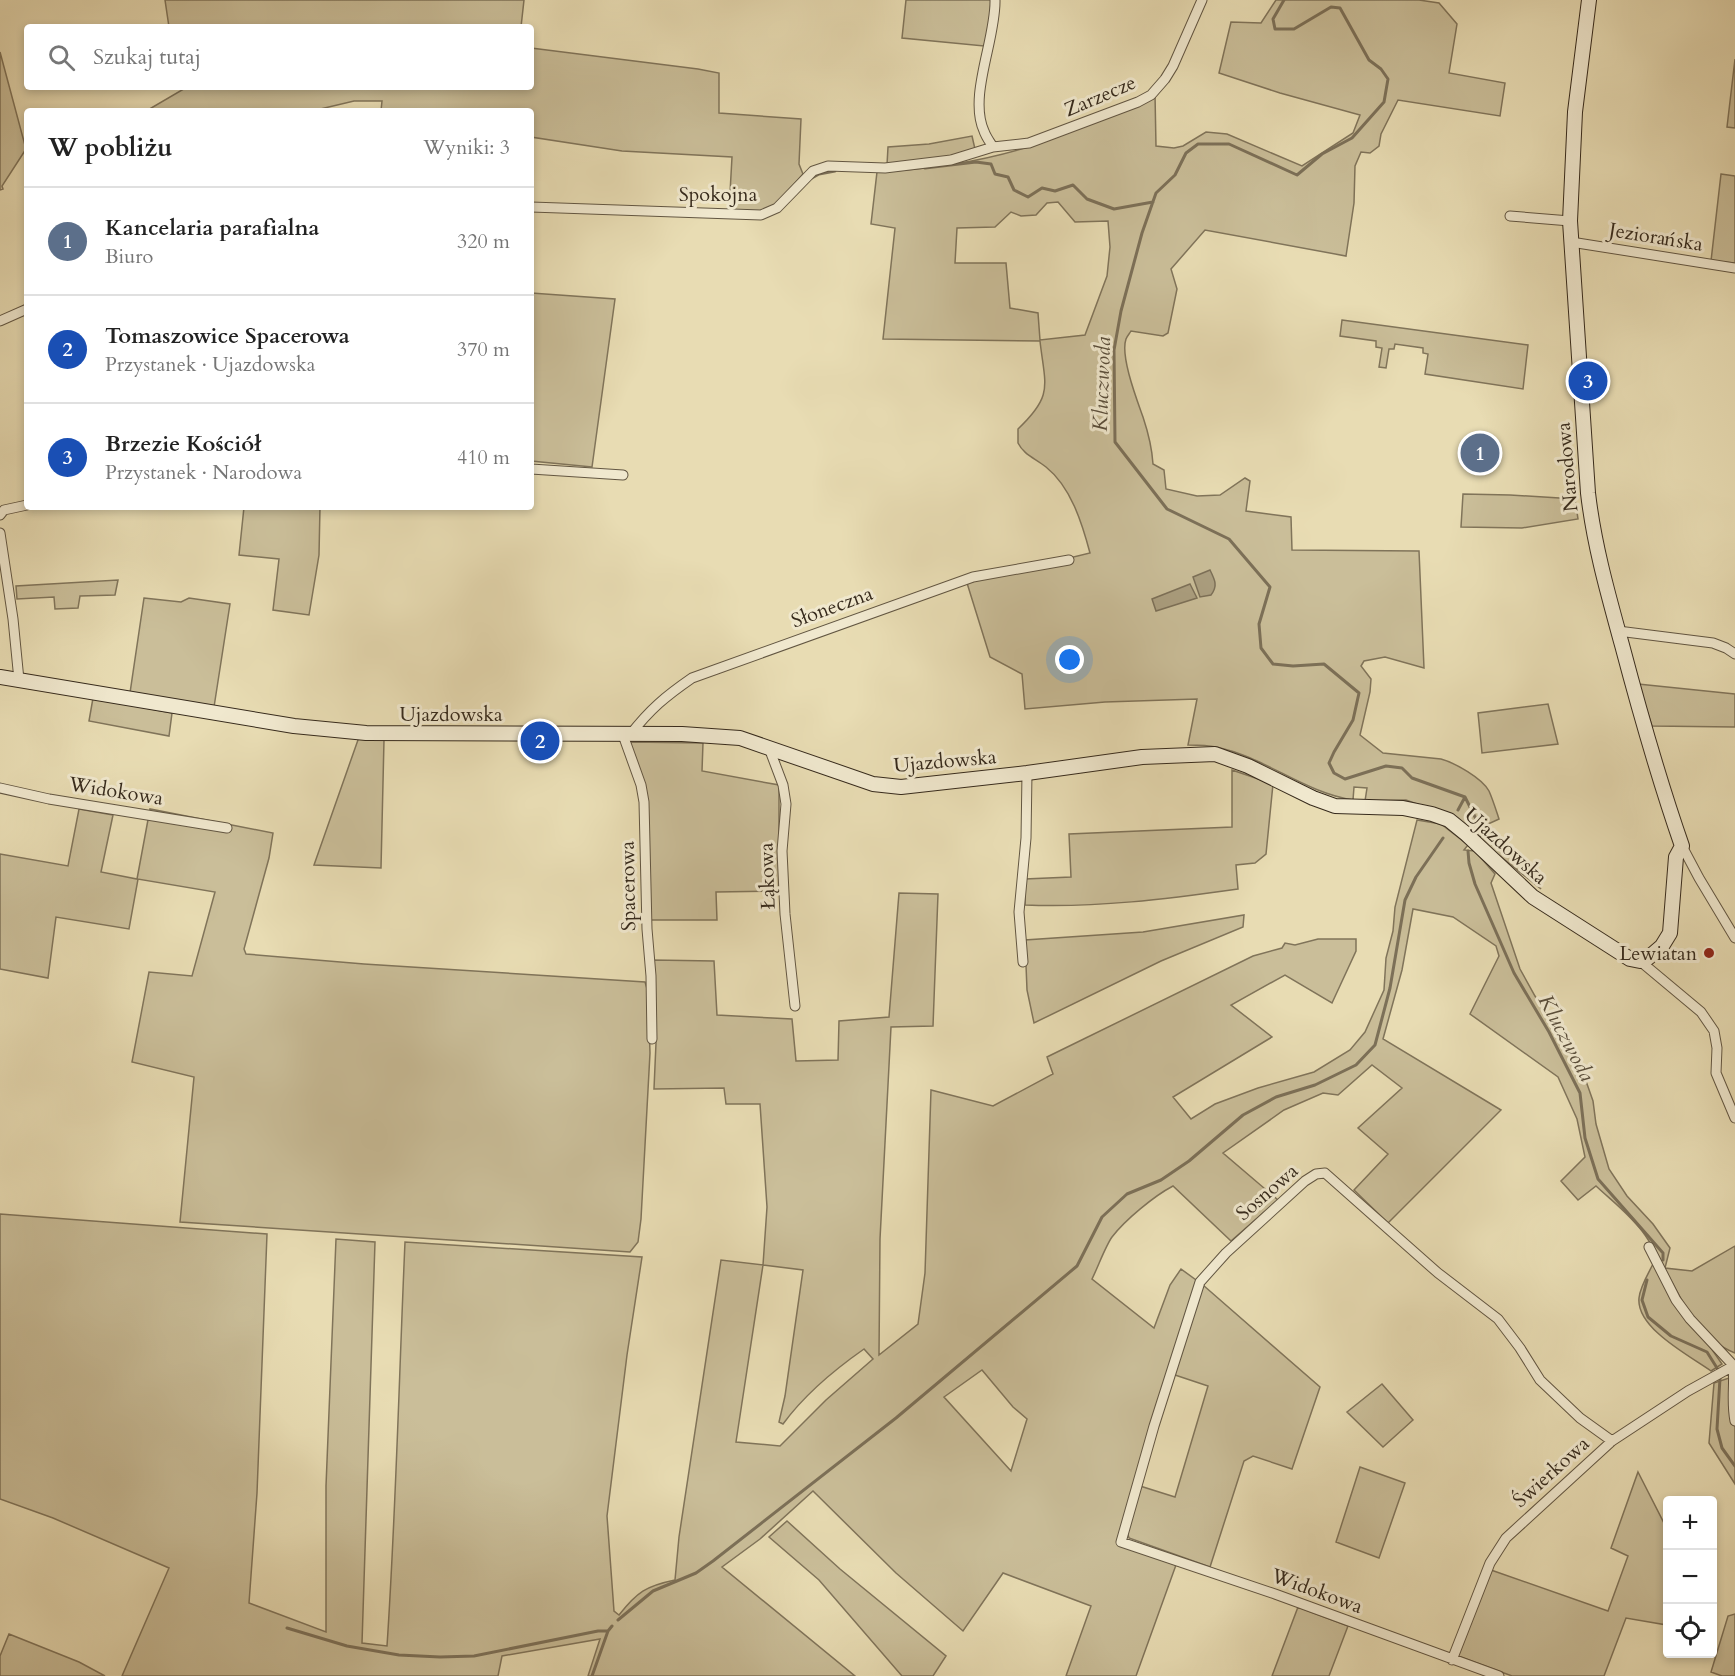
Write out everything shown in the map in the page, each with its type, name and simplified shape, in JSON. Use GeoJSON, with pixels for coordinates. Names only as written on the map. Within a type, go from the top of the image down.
{"type":"FeatureCollection","features":[{"type":"Feature","properties":{"kind":"street"},"geometry":{"type":"LineString","coordinates":[[993,147],[983,130],[980,115],[980,90],[993,25],[995,0]]}},
{"type":"Feature","properties":{"kind":"street","name":"Zarzecze"},"geometry":{"type":"LineString","coordinates":[[993,147],[1029,143],[1151,95],[1173,66],[1202,0]]}},
{"type":"Feature","properties":{"kind":"street","name":"Narodowa"},"geometry":{"type":"LineString","coordinates":[[1589,0],[1575,112],[1570,221],[1588,493],[1594,536],[1608,598],[1647,738],[1682,846]]}},
{"type":"Feature","properties":{"kind":"street","name":"Spokojna"},"geometry":{"type":"LineString","coordinates":[[534,207],[761,215],[777,208],[813,171],[828,166],[885,168],[924,165],[951,160],[993,147]]}},
{"type":"Feature","properties":{"kind":"street"},"geometry":{"type":"LineString","coordinates":[[1510,216],[1570,221]]}},
{"type":"Feature","properties":{"kind":"street","name":"Jeziorańska"},"geometry":{"type":"LineString","coordinates":[[1571,242],[1735,268]]}},
{"type":"Feature","properties":{"kind":"street"},"geometry":{"type":"LineString","coordinates":[[0,321],[24,310]]}},
{"type":"Feature","properties":{"kind":"street"},"geometry":{"type":"LineString","coordinates":[[534,469],[623,475]]}},
{"type":"Feature","properties":{"kind":"street"},"geometry":{"type":"LineString","coordinates":[[0,515],[4,510],[24,506]]}},
{"type":"Feature","properties":{"kind":"street"},"geometry":{"type":"LineString","coordinates":[[0,533],[13,619],[18,680]]}},
{"type":"Feature","properties":{"kind":"street","name":"Słoneczna"},"geometry":{"type":"LineString","coordinates":[[627,735],[663,697],[692,678],[973,577],[1070,560]]}},
{"type":"Feature","properties":{"kind":"street"},"geometry":{"type":"LineString","coordinates":[[1618,631],[1713,643],[1735,654]]}},
{"type":"Feature","properties":{"kind":"street","name":"Ujazdowska"},"geometry":{"type":"LineString","coordinates":[[0,678],[286,725],[356,732],[712,735],[740,738],[873,784],[901,787],[1142,757],[1215,754],[1248,766],[1313,798],[1335,806],[1403,808],[1432,814],[1455,824],[1533,897],[1630,959],[1640,961]]}},
{"type":"Feature","properties":{"kind":"street","name":"Spacerowa"},"geometry":{"type":"LineString","coordinates":[[627,735],[644,802],[646,929],[651,976],[652,1039]]}},
{"type":"Feature","properties":{"kind":"street","name":"Łąkowa"},"geometry":{"type":"LineString","coordinates":[[769,748],[783,785],[786,804],[782,851],[785,914],[795,1006]]}},
{"type":"Feature","properties":{"kind":"street"},"geometry":{"type":"LineString","coordinates":[[1023,962],[1019,912],[1026,838],[1028,773]]}},
{"type":"Feature","properties":{"kind":"street","name":"Widokowa"},"geometry":{"type":"LineString","coordinates":[[0,788],[49,799],[227,828]]}},
{"type":"Feature","properties":{"kind":"street"},"geometry":{"type":"LineString","coordinates":[[1682,846],[1735,938]]}},
{"type":"Feature","properties":{"kind":"street"},"geometry":{"type":"LineString","coordinates":[[1682,846],[1676,857],[1670,933],[1656,953],[1640,961],[1701,1012],[1714,1031],[1717,1048],[1716,1073],[1735,1119]]}},
{"type":"Feature","properties":{"kind":"street","name":"Sosnowa"},"geometry":{"type":"LineString","coordinates":[[1121,1542],[1154,1426],[1200,1282],[1234,1245],[1316,1173],[1326,1173],[1338,1182],[1438,1273],[1498,1319],[1540,1380],[1580,1418],[1612,1441]]}},
{"type":"Feature","properties":{"kind":"street"},"geometry":{"type":"LineString","coordinates":[[1649,1247],[1676,1300],[1690,1319],[1734,1365],[1732,1402],[1735,1420]]}},
{"type":"Feature","properties":{"kind":"street","name":"Świerkowa"},"geometry":{"type":"LineString","coordinates":[[1452,1660],[1490,1563],[1506,1538],[1612,1441],[1688,1391],[1734,1365]]}},
{"type":"Feature","properties":{"kind":"street","name":"Widokowa"},"geometry":{"type":"LineString","coordinates":[[1121,1542],[1275,1594],[1499,1676]]}},
{"type":"Feature","properties":{"kind":"shaded area"},"geometry":{"type":"Polygon","coordinates":[[[165,0],[524,0],[521,24],[169,24],[165,0]]]}},
{"type":"Feature","properties":{"kind":"shaded area"},"geometry":{"type":"Polygon","coordinates":[[[906,0],[993,0],[989,31],[984,46],[902,38],[906,0]]]}},
{"type":"Feature","properties":{"kind":"shaded area"},"geometry":{"type":"Polygon","coordinates":[[[1276,0],[1419,0],[1439,3],[1457,24],[1449,73],[1505,83],[1500,116],[1398,100],[1381,134],[1379,146],[1370,153],[1361,152],[1355,166],[1354,203],[1346,256],[1205,230],[1171,269],[1177,289],[1168,333],[1163,336],[1131,331],[1126,339],[1127,367],[1148,434],[1153,464],[1164,470],[1166,489],[1197,496],[1220,495],[1245,478],[1250,481],[1246,511],[1291,517],[1292,550],[1419,551],[1424,668],[1385,657],[1364,661],[1361,666],[1371,679],[1360,735],[1383,753],[1441,759],[1460,767],[1481,781],[1489,791],[1499,819],[1488,824],[1496,838],[1541,889],[1450,816],[1406,800],[1365,801],[1367,788],[1354,787],[1353,800],[1335,796],[1234,752],[1213,746],[1188,745],[1197,699],[1105,702],[1025,709],[1022,674],[990,657],[967,583],[1090,553],[1069,495],[1055,475],[1023,451],[1018,443],[1018,429],[1037,407],[1044,389],[1040,341],[883,339],[895,228],[871,224],[877,172],[918,169],[1000,155],[1069,132],[1155,94],[1156,146],[1174,148],[1183,146],[1206,132],[1227,134],[1302,166],[1353,133],[1360,115],[1219,73],[1231,22],[1261,23],[1276,0]],[[1058,202],[1047,203],[1036,215],[1021,216],[1011,212],[995,227],[957,228],[955,263],[1006,263],[1010,308],[1038,313],[1040,340],[1085,335],[1107,276],[1110,247],[1108,221],[1075,222],[1058,202]]]}},
{"type":"Feature","properties":{"kind":"shaded area"},"geometry":{"type":"Polygon","coordinates":[[[534,48],[719,73],[719,113],[801,119],[799,164],[803,174],[775,206],[759,213],[729,211],[732,157],[622,151],[534,137],[534,108],[381,108],[382,101],[354,101],[325,108],[151,108],[182,90],[534,90],[534,48]]]}},
{"type":"Feature","properties":{"kind":"shaded area"},"geometry":{"type":"Polygon","coordinates":[[[0,52],[24,142],[24,152],[2,186],[3,189],[0,190],[0,52]]]}},
{"type":"Feature","properties":{"kind":"shaded area"},"geometry":{"type":"Polygon","coordinates":[[[1735,59],[1735,128],[1727,127],[1735,59]]]}},
{"type":"Feature","properties":{"kind":"shaded area"},"geometry":{"type":"Polygon","coordinates":[[[972,136],[975,149],[964,154],[887,165],[888,147],[929,144],[972,136]]]}},
{"type":"Feature","properties":{"kind":"shaded area"},"geometry":{"type":"Polygon","coordinates":[[[1721,174],[1735,176],[1735,263],[1711,261],[1721,174]]]}},
{"type":"Feature","properties":{"kind":"shaded area"},"geometry":{"type":"Polygon","coordinates":[[[534,293],[615,299],[592,467],[534,461],[534,293]]]}},
{"type":"Feature","properties":{"kind":"shaded area"},"geometry":{"type":"Polygon","coordinates":[[[1342,320],[1528,345],[1523,389],[1425,374],[1428,354],[1423,353],[1423,348],[1395,344],[1394,349],[1389,349],[1386,368],[1379,367],[1382,348],[1376,347],[1376,341],[1340,336],[1342,320]]]}},
{"type":"Feature","properties":{"kind":"shaded area"},"geometry":{"type":"Polygon","coordinates":[[[1463,494],[1575,499],[1578,519],[1522,528],[1461,527],[1463,494]]]}},
{"type":"Feature","properties":{"kind":"shaded area"},"geometry":{"type":"Polygon","coordinates":[[[244,510],[320,510],[319,555],[309,615],[273,610],[279,559],[239,555],[244,510]]]}},
{"type":"Feature","properties":{"kind":"shaded area"},"geometry":{"type":"Polygon","coordinates":[[[1210,570],[1214,580],[1214,589],[1211,595],[1200,597],[1193,577],[1210,570]]]}},
{"type":"Feature","properties":{"kind":"shaded area"},"geometry":{"type":"Polygon","coordinates":[[[118,580],[115,595],[80,596],[78,608],[55,609],[54,597],[17,599],[16,586],[118,580]]]}},
{"type":"Feature","properties":{"kind":"shaded area"},"geometry":{"type":"Polygon","coordinates":[[[1190,584],[1197,598],[1156,611],[1152,599],[1190,584]]]}},
{"type":"Feature","properties":{"kind":"shaded area"},"geometry":{"type":"Polygon","coordinates":[[[144,598],[181,602],[189,598],[230,604],[214,707],[130,693],[144,598]]]}},
{"type":"Feature","properties":{"kind":"shaded area"},"geometry":{"type":"Polygon","coordinates":[[[1638,684],[1735,694],[1735,727],[1652,726],[1638,684]]]}},
{"type":"Feature","properties":{"kind":"shaded area"},"geometry":{"type":"Polygon","coordinates":[[[93,698],[172,713],[169,736],[89,721],[93,698]]]}},
{"type":"Feature","properties":{"kind":"shaded area"},"geometry":{"type":"Polygon","coordinates":[[[1548,704],[1558,744],[1482,753],[1478,713],[1548,704]]]}},
{"type":"Feature","properties":{"kind":"shaded area"},"geometry":{"type":"Polygon","coordinates":[[[359,737],[384,740],[381,868],[314,865],[359,737]]]}},
{"type":"Feature","properties":{"kind":"shaded area"},"geometry":{"type":"Polygon","coordinates":[[[630,742],[703,743],[702,771],[779,785],[779,891],[716,892],[717,920],[650,920],[647,801],[630,742]]]}},
{"type":"Feature","properties":{"kind":"shaded area"},"geometry":{"type":"Polygon","coordinates":[[[1232,770],[1273,784],[1266,854],[1255,863],[1236,865],[1238,889],[1105,904],[1025,905],[1025,879],[1071,877],[1069,834],[1232,827],[1232,770]]]}},
{"type":"Feature","properties":{"kind":"shaded area"},"geometry":{"type":"Polygon","coordinates":[[[79,809],[113,815],[101,872],[137,879],[150,809],[273,833],[269,858],[244,949],[246,954],[645,982],[648,992],[650,1053],[638,1242],[630,1252],[180,1222],[194,1077],[132,1062],[149,972],[192,976],[215,892],[138,879],[129,929],[56,917],[48,978],[0,969],[0,854],[68,866],[79,809]]]}},
{"type":"Feature","properties":{"kind":"shaded area"},"geometry":{"type":"Polygon","coordinates":[[[1417,820],[1441,824],[1468,845],[1464,850],[1475,851],[1495,874],[1491,883],[1520,969],[1586,1081],[1609,1169],[1627,1196],[1653,1224],[1670,1248],[1665,1268],[1692,1271],[1735,1246],[1735,1353],[1719,1345],[1693,1318],[1645,1235],[1628,1215],[1596,1186],[1578,1200],[1561,1181],[1585,1157],[1577,1119],[1558,1077],[1470,1014],[1499,956],[1496,946],[1453,917],[1413,909],[1402,970],[1383,1039],[1501,1110],[1388,1223],[1354,1190],[1388,1154],[1358,1128],[1402,1088],[1372,1065],[1338,1095],[1323,1093],[1284,1110],[1223,1153],[1278,1200],[1231,1241],[1173,1186],[1149,1202],[1118,1230],[1107,1246],[1092,1279],[1154,1328],[1170,1285],[1181,1269],[1203,1285],[1320,1387],[1292,1469],[1253,1456],[1244,1461],[1210,1567],[1129,1538],[1127,1532],[1140,1486],[1175,1497],[1208,1386],[1169,1373],[1118,1541],[1176,1565],[1136,1676],[1066,1676],[1091,1606],[1003,1573],[963,1631],[896,1573],[813,1491],[760,1539],[722,1567],[855,1676],[588,1676],[600,1639],[502,1656],[498,1676],[122,1676],[169,1568],[53,1518],[0,1499],[0,1214],[267,1234],[257,1493],[249,1603],[326,1632],[326,1486],[336,1239],[375,1242],[362,1643],[387,1646],[405,1242],[642,1257],[607,1516],[614,1611],[619,1615],[643,1591],[675,1580],[679,1537],[721,1260],[763,1265],[767,1207],[760,1104],[726,1104],[724,1088],[654,1089],[656,1043],[653,960],[714,961],[717,1015],[792,1019],[796,1061],[838,1060],[839,1021],[889,1017],[899,893],[938,894],[933,1026],[891,1027],[880,1239],[879,1355],[918,1324],[925,1273],[931,1090],[993,1106],[1053,1074],[1047,1057],[1253,956],[1282,948],[1285,943],[1295,945],[1318,939],[1356,939],[1356,951],[1332,1003],[1285,975],[1231,1005],[1272,1037],[1173,1097],[1191,1119],[1215,1104],[1258,1088],[1314,1072],[1350,1050],[1365,1032],[1384,990],[1386,958],[1393,931],[1395,907],[1417,820]],[[763,1265],[736,1442],[780,1446],[826,1400],[873,1359],[864,1349],[820,1383],[783,1424],[779,1422],[785,1396],[803,1270],[763,1265]],[[982,1370],[944,1397],[1011,1471],[1027,1419],[1013,1407],[982,1370]]]}},
{"type":"Feature","properties":{"kind":"shaded area"},"geometry":{"type":"Polygon","coordinates":[[[1244,915],[1243,927],[1161,961],[1034,1023],[1027,990],[1025,940],[1143,932],[1244,915]]]}},
{"type":"Feature","properties":{"kind":"shaded area"},"geometry":{"type":"Polygon","coordinates":[[[1653,1264],[1722,1364],[1711,1371],[1666,1340],[1646,1320],[1640,1309],[1640,1294],[1653,1264]]]}},
{"type":"Feature","properties":{"kind":"shaded area"},"geometry":{"type":"Polygon","coordinates":[[[1735,1376],[1735,1484],[1709,1443],[1714,1383],[1735,1376]]]}},
{"type":"Feature","properties":{"kind":"shaded area"},"geometry":{"type":"Polygon","coordinates":[[[1382,1384],[1413,1420],[1383,1447],[1347,1412],[1382,1384]]]}},
{"type":"Feature","properties":{"kind":"shaded area"},"geometry":{"type":"Polygon","coordinates":[[[1360,1467],[1405,1483],[1379,1558],[1336,1542],[1360,1467]]]}},
{"type":"Feature","properties":{"kind":"shaded area"},"geometry":{"type":"Polygon","coordinates":[[[1638,1472],[1663,1521],[1663,1624],[1626,1618],[1604,1676],[1512,1676],[1458,1656],[1491,1570],[1608,1611],[1628,1556],[1611,1548],[1638,1472]]]}},
{"type":"Feature","properties":{"kind":"shaded area"},"geometry":{"type":"Polygon","coordinates":[[[787,1521],[840,1569],[946,1656],[933,1676],[902,1676],[819,1580],[769,1537],[787,1521]]]}},
{"type":"Feature","properties":{"kind":"shaded area"},"geometry":{"type":"Polygon","coordinates":[[[1298,1607],[1348,1626],[1329,1676],[1272,1676],[1298,1607]]]}},
{"type":"Feature","properties":{"kind":"shaded area"},"geometry":{"type":"Polygon","coordinates":[[[1735,1614],[1735,1676],[1722,1676],[1711,1672],[1728,1616],[1735,1614]]]}},
{"type":"Feature","properties":{"kind":"shaded area"},"geometry":{"type":"Polygon","coordinates":[[[9,1634],[79,1662],[105,1676],[0,1676],[0,1656],[9,1634]]]}},
{"type":"Feature","properties":{"kind":"waterway","name":"Kluczwoda"},"geometry":{"type":"LineString","coordinates":[[1284,0],[1273,19],[1275,29],[1294,29],[1331,7],[1340,8],[1369,60],[1381,69],[1388,79],[1384,102],[1352,138],[1322,154],[1297,175],[1229,144],[1198,144],[1186,153],[1175,175],[1156,193],[1142,233],[1121,311],[1114,350],[1115,442],[1167,509],[1229,539],[1270,587],[1259,624],[1261,648],[1273,664],[1293,666],[1324,664],[1359,693],[1353,720],[1329,763],[1334,773],[1345,779],[1386,766],[1402,768],[1412,778],[1465,797],[1481,829],[1479,840]]}},
{"type":"Feature","properties":{"kind":"waterway"},"geometry":{"type":"LineString","coordinates":[[925,168],[976,162],[991,164],[995,174],[1008,177],[1014,190],[1028,197],[1042,188],[1055,191],[1073,185],[1087,199],[1114,209],[1153,202]]}},
{"type":"Feature","properties":{"kind":"waterway"},"geometry":{"type":"LineString","coordinates":[[810,179],[819,174],[835,171]]}},
{"type":"Feature","properties":{"kind":"waterway"},"geometry":{"type":"LineString","coordinates":[[1458,810],[1465,797]]}},
{"type":"Feature","properties":{"kind":"waterway"},"geometry":{"type":"LineString","coordinates":[[618,1620],[653,1591],[696,1573],[713,1561],[896,1418],[1077,1266],[1102,1217],[1127,1194],[1161,1180],[1189,1161],[1243,1115],[1276,1097],[1315,1085],[1356,1065],[1375,1045],[1390,988],[1405,900],[1416,877],[1443,838]]}},
{"type":"Feature","properties":{"kind":"waterway","name":"Kluczwoda"},"geometry":{"type":"LineString","coordinates":[[1468,851],[1475,884],[1514,973],[1549,1032],[1580,1093],[1585,1138],[1598,1179],[1663,1253],[1663,1260]]}},
{"type":"Feature","properties":{"kind":"waterway","name":"Kluczwoda"},"geometry":{"type":"LineString","coordinates":[[1647,1280],[1642,1300],[1648,1317],[1671,1336],[1707,1352],[1717,1368]]}},
{"type":"Feature","properties":{"kind":"waterway","name":"Kluczwoda"},"geometry":{"type":"LineString","coordinates":[[1720,1378],[1717,1429],[1722,1448],[1735,1466]]}},
{"type":"Feature","properties":{"kind":"waterway"},"geometry":{"type":"LineString","coordinates":[[592,1676],[608,1631],[612,1626]]}},
{"type":"Feature","properties":{"kind":"waterway"},"geometry":{"type":"LineString","coordinates":[[287,1628],[347,1646],[399,1655],[440,1657],[474,1656],[598,1631],[608,1631]]}},
{"type":"Feature","properties":{"kind":"place","name":"Brzezie Kościół"},"geometry":{"type":"Point","coordinates":[1588,381]}},
{"type":"Feature","properties":{"kind":"place","name":"Kancelaria parafialna"},"geometry":{"type":"Point","coordinates":[1480,453]}},
{"type":"Feature","properties":{"kind":"place","name":"Tomaszowice Spacerowa"},"geometry":{"type":"Point","coordinates":[540,741]}},
{"type":"Feature","properties":{"kind":"place","name":"Lewiatan"},"geometry":{"type":"Point","coordinates":[1709,953]}}]}
